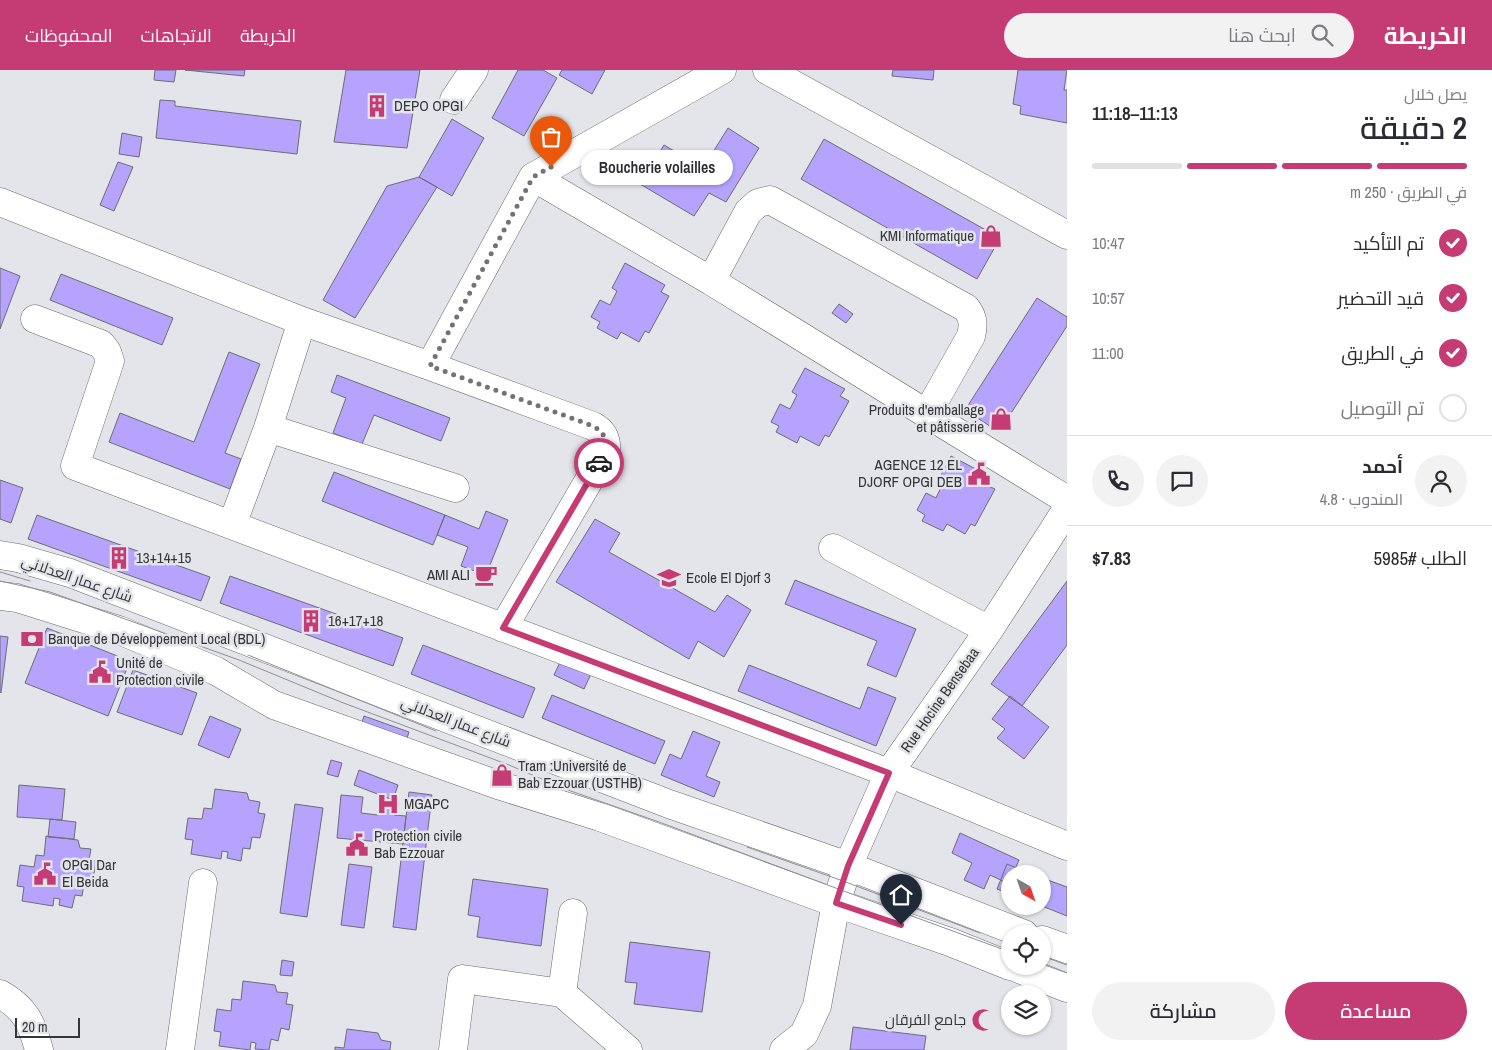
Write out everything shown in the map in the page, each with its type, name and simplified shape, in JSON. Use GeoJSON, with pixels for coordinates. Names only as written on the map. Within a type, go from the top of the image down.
{"type":"FeatureCollection","features":[{"type":"Feature","properties":{"kind":"street"},"geometry":{"type":"LineString","coordinates":[[454,100],[474,70]]}},
{"type":"Feature","properties":{"kind":"street"},"geometry":{"type":"LineString","coordinates":[[430,366],[533,177],[722,70]]}},
{"type":"Feature","properties":{"kind":"street"},"geometry":{"type":"LineString","coordinates":[[767,70],[1067,235]]}},
{"type":"Feature","properties":{"kind":"street"},"geometry":{"type":"LineString","coordinates":[[533,177],[712,281],[1067,500]]}},
{"type":"Feature","properties":{"kind":"street"},"geometry":{"type":"LineString","coordinates":[[712,281],[748,212],[758,203],[770,200],[966,308],[971,314],[974,325],[971,336],[927,414]]}},
{"type":"Feature","properties":{"kind":"street"},"geometry":{"type":"LineString","coordinates":[[0,202],[302,321],[430,366],[593,426],[599,430],[607,444],[606,451],[503,628]]}},
{"type":"Feature","properties":{"kind":"street"},"geometry":{"type":"LineString","coordinates":[[35,319],[101,344],[107,352],[110,361],[75,466],[889,773],[1067,846]]}},
{"type":"Feature","properties":{"kind":"street"},"geometry":{"type":"LineString","coordinates":[[232,525],[268,428],[302,321]]}},
{"type":"Feature","properties":{"kind":"street"},"geometry":{"type":"LineString","coordinates":[[268,428],[455,488]]}},
{"type":"Feature","properties":{"kind":"street","name":"Rue Hocine Bensebaa"},"geometry":{"type":"LineString","coordinates":[[784,1050],[804,1034],[817,1006],[836,903],[848,866],[889,773],[989,630],[1067,509]]}},
{"type":"Feature","properties":{"kind":"street"},"geometry":{"type":"LineString","coordinates":[[833,548],[989,630]]}},
{"type":"Feature","properties":{"kind":"street","name":"شارع عمار العدلاني"},"geometry":{"type":"LineString","coordinates":[[0,555],[70,573],[669,804],[848,866],[1001,925]]}},
{"type":"Feature","properties":{"kind":"street"},"geometry":{"type":"LineString","coordinates":[[0,596],[17,598],[119,630],[216,671],[274,704],[501,786],[600,817],[836,903],[950,942],[1001,962]]}},
{"type":"Feature","properties":{"kind":"street"},"geometry":{"type":"LineString","coordinates":[[180,1050],[203,882]]}},
{"type":"Feature","properties":{"kind":"street"},"geometry":{"type":"LineString","coordinates":[[562,993],[573,913]]}},
{"type":"Feature","properties":{"kind":"street"},"geometry":{"type":"LineString","coordinates":[[1051,944],[1067,950]]}},
{"type":"Feature","properties":{"kind":"street"},"geometry":{"type":"LineString","coordinates":[[1034,975],[1067,988]]}},
{"type":"Feature","properties":{"kind":"street"},"geometry":{"type":"LineString","coordinates":[[453,1050],[462,979],[562,993],[628,1050]]}},
{"type":"Feature","properties":{"kind":"street"},"geometry":{"type":"LineString","coordinates":[[0,994],[12,1000],[23,1010],[32,1025],[39,1050]]}},
{"type":"Feature","properties":{"kind":"building"},"geometry":{"type":"Polygon","coordinates":[[[155,70],[176,70],[174,82],[154,80],[155,70]]]}},
{"type":"Feature","properties":{"kind":"building"},"geometry":{"type":"Polygon","coordinates":[[[185,70],[245,70],[244,76],[185,70]]]}},
{"type":"Feature","properties":{"kind":"building","name":"DEPO OPGI"},"geometry":{"type":"Polygon","coordinates":[[[346,70],[420,70],[407,148],[334,142],[346,70]]]}},
{"type":"Feature","properties":{"kind":"building"},"geometry":{"type":"Polygon","coordinates":[[[518,70],[543,70],[557,78],[524,136],[492,118],[518,70]]]}},
{"type":"Feature","properties":{"kind":"building"},"geometry":{"type":"Polygon","coordinates":[[[562,70],[605,70],[592,94],[559,75],[562,70]]]}},
{"type":"Feature","properties":{"kind":"building"},"geometry":{"type":"Polygon","coordinates":[[[893,70],[934,70],[933,80],[892,76],[893,70]]]}},
{"type":"Feature","properties":{"kind":"building"},"geometry":{"type":"Polygon","coordinates":[[[1018,70],[1067,70],[1064,90],[1067,90],[1067,123],[1020,114],[1021,106],[1013,104],[1018,70]]]}},
{"type":"Feature","properties":{"kind":"building"},"geometry":{"type":"Polygon","coordinates":[[[160,100],[175,101],[175,106],[301,121],[297,154],[156,138],[160,100]]]}},
{"type":"Feature","properties":{"kind":"building"},"geometry":{"type":"Polygon","coordinates":[[[452,119],[484,138],[452,196],[419,177],[452,119]]]}},
{"type":"Feature","properties":{"kind":"building"},"geometry":{"type":"Polygon","coordinates":[[[728,128],[759,148],[726,202],[709,193],[694,216],[640,184],[664,145],[703,168],[728,128]]]}},
{"type":"Feature","properties":{"kind":"building"},"geometry":{"type":"Polygon","coordinates":[[[122,133],[142,137],[139,157],[119,154],[122,133]]]}},
{"type":"Feature","properties":{"kind":"building"},"geometry":{"type":"Polygon","coordinates":[[[824,139],[1000,238],[977,279],[801,179],[824,139]]]}},
{"type":"Feature","properties":{"kind":"building"},"geometry":{"type":"Polygon","coordinates":[[[118,162],[133,167],[114,211],[100,205],[118,162]]]}},
{"type":"Feature","properties":{"kind":"building"},"geometry":{"type":"Polygon","coordinates":[[[419,177],[437,187],[355,318],[323,300],[387,186],[419,177]]]}},
{"type":"Feature","properties":{"kind":"building"},"geometry":{"type":"Polygon","coordinates":[[[625,263],[665,285],[661,292],[669,296],[649,333],[645,331],[639,342],[621,332],[617,339],[597,328],[600,322],[591,317],[600,300],[610,305],[617,291],[612,288],[625,263]]]}},
{"type":"Feature","properties":{"kind":"building"},"geometry":{"type":"Polygon","coordinates":[[[0,268],[20,276],[0,329],[0,268]]]}},
{"type":"Feature","properties":{"kind":"building"},"geometry":{"type":"Polygon","coordinates":[[[61,274],[173,318],[162,345],[50,300],[61,274]]]}},
{"type":"Feature","properties":{"kind":"building"},"geometry":{"type":"Polygon","coordinates":[[[1037,298],[1067,317],[1067,326],[999,432],[965,410],[1037,298]]]}},
{"type":"Feature","properties":{"kind":"building"},"geometry":{"type":"Polygon","coordinates":[[[839,304],[853,314],[846,323],[832,313],[839,304]]]}},
{"type":"Feature","properties":{"kind":"building"},"geometry":{"type":"Polygon","coordinates":[[[229,352],[260,364],[225,453],[241,459],[230,489],[109,442],[120,413],[194,442],[229,352]]]}},
{"type":"Feature","properties":{"kind":"building"},"geometry":{"type":"Polygon","coordinates":[[[805,368],[845,389],[840,396],[849,401],[829,437],[825,435],[819,446],[800,436],[797,443],[776,432],[779,426],[771,422],[780,404],[790,409],[797,395],[792,392],[805,368]]]}},
{"type":"Feature","properties":{"kind":"building"},"geometry":{"type":"Polygon","coordinates":[[[337,375],[450,418],[441,441],[374,415],[362,444],[333,433],[346,398],[331,392],[337,375]]]}},
{"type":"Feature","properties":{"kind":"building"},"geometry":{"type":"Polygon","coordinates":[[[951,456],[991,477],[986,485],[995,489],[975,526],[971,524],[965,534],[947,524],[943,531],[922,521],[925,515],[917,510],[926,493],[936,498],[943,483],[938,481],[951,456]]]}},
{"type":"Feature","properties":{"kind":"building"},"geometry":{"type":"Polygon","coordinates":[[[334,472],[445,515],[433,545],[322,501],[334,472]]]}},
{"type":"Feature","properties":{"kind":"building"},"geometry":{"type":"Polygon","coordinates":[[[0,480],[23,488],[11,523],[0,519],[0,480]]]}},
{"type":"Feature","properties":{"kind":"building"},"geometry":{"type":"Polygon","coordinates":[[[486,511],[508,520],[486,575],[461,566],[468,547],[437,535],[445,515],[479,529],[486,511]]]}},
{"type":"Feature","properties":{"kind":"building","name":"13+14+15"},"geometry":{"type":"Polygon","coordinates":[[[37,515],[210,577],[201,601],[28,539],[37,515]]]}},
{"type":"Feature","properties":{"kind":"building"},"geometry":{"type":"Polygon","coordinates":[[[595,519],[620,533],[609,552],[715,612],[727,595],[751,610],[724,657],[698,641],[689,659],[556,582],[595,519]]]}},
{"type":"Feature","properties":{"kind":"building","name":"16+17+18"},"geometry":{"type":"Polygon","coordinates":[[[230,576],[403,638],[393,666],[220,603],[230,576]]]}},
{"type":"Feature","properties":{"kind":"building"},"geometry":{"type":"Polygon","coordinates":[[[795,580],[916,629],[896,677],[867,665],[877,641],[785,604],[795,580]]]}},
{"type":"Feature","properties":{"kind":"building"},"geometry":{"type":"Polygon","coordinates":[[[1067,581],[1067,645],[1022,706],[991,684],[1067,581]]]}},
{"type":"Feature","properties":{"kind":"building"},"geometry":{"type":"Polygon","coordinates":[[[47,628],[130,661],[108,716],[25,683],[47,628]]]}},
{"type":"Feature","properties":{"kind":"building"},"geometry":{"type":"Polygon","coordinates":[[[0,636],[8,637],[1,693],[0,692],[0,636]]]}},
{"type":"Feature","properties":{"kind":"building"},"geometry":{"type":"Polygon","coordinates":[[[423,645],[535,688],[523,718],[411,674],[423,645]]]}},
{"type":"Feature","properties":{"kind":"building"},"geometry":{"type":"Polygon","coordinates":[[[561,660],[591,674],[584,689],[554,675],[561,660]]]}},
{"type":"Feature","properties":{"kind":"building"},"geometry":{"type":"Polygon","coordinates":[[[749,665],[860,709],[868,687],[896,698],[876,746],[738,691],[749,665]]]}},
{"type":"Feature","properties":{"kind":"building"},"geometry":{"type":"Polygon","coordinates":[[[133,670],[197,693],[182,735],[117,712],[133,670]]]}},
{"type":"Feature","properties":{"kind":"building"},"geometry":{"type":"Polygon","coordinates":[[[552,695],[665,741],[655,764],[542,718],[552,695]]]}},
{"type":"Feature","properties":{"kind":"building"},"geometry":{"type":"Polygon","coordinates":[[[1010,696],[1049,727],[1024,759],[997,738],[1005,729],[992,719],[1010,696]]]}},
{"type":"Feature","properties":{"kind":"building"},"geometry":{"type":"Polygon","coordinates":[[[210,716],[241,729],[229,758],[198,745],[210,716]]]}},
{"type":"Feature","properties":{"kind":"building"},"geometry":{"type":"Polygon","coordinates":[[[364,716],[409,732],[407,738],[362,722],[364,716]]]}},
{"type":"Feature","properties":{"kind":"building"},"geometry":{"type":"Polygon","coordinates":[[[693,731],[720,742],[706,776],[720,782],[714,797],[661,775],[670,754],[681,759],[693,731]]]}},
{"type":"Feature","properties":{"kind":"building"},"geometry":{"type":"Polygon","coordinates":[[[331,760],[342,763],[338,777],[327,774],[331,760]]]}},
{"type":"Feature","properties":{"kind":"building"},"geometry":{"type":"Polygon","coordinates":[[[359,770],[398,785],[393,800],[354,785],[359,770]]]}},
{"type":"Feature","properties":{"kind":"building"},"geometry":{"type":"Polygon","coordinates":[[[19,785],[65,789],[62,820],[17,817],[19,785]]]}},
{"type":"Feature","properties":{"kind":"building"},"geometry":{"type":"Polygon","coordinates":[[[215,789],[247,793],[249,800],[260,802],[258,813],[265,814],[260,838],[252,837],[250,849],[243,848],[241,861],[227,858],[228,852],[222,851],[221,859],[191,854],[193,840],[185,839],[188,818],[202,819],[204,808],[212,809],[215,789]]]}},
{"type":"Feature","properties":{"kind":"building"},"geometry":{"type":"Polygon","coordinates":[[[409,792],[432,795],[416,930],[393,927],[409,792]]]}},
{"type":"Feature","properties":{"kind":"building"},"geometry":{"type":"Polygon","coordinates":[[[341,795],[363,797],[361,813],[378,815],[380,803],[394,804],[394,815],[406,816],[403,844],[337,838],[341,795]]]}},
{"type":"Feature","properties":{"kind":"building"},"geometry":{"type":"Polygon","coordinates":[[[295,804],[323,808],[307,917],[280,913],[295,804]]]}},
{"type":"Feature","properties":{"kind":"building"},"geometry":{"type":"Polygon","coordinates":[[[50,819],[76,822],[74,839],[48,837],[50,819]]]}},
{"type":"Feature","properties":{"kind":"building"},"geometry":{"type":"Polygon","coordinates":[[[960,833],[1019,860],[1017,865],[1001,865],[1001,880],[990,875],[984,889],[964,880],[972,863],[952,853],[960,833]]]}},
{"type":"Feature","properties":{"kind":"building"},"geometry":{"type":"Polygon","coordinates":[[[46,836],[78,840],[80,848],[91,849],[89,860],[96,861],[92,886],[84,884],[82,896],[75,895],[72,908],[59,905],[60,899],[54,898],[53,906],[22,901],[24,887],[17,886],[20,865],[34,867],[36,855],[44,856],[46,836]]]}},
{"type":"Feature","properties":{"kind":"building"},"geometry":{"type":"Polygon","coordinates":[[[349,864],[372,867],[364,928],[341,925],[349,864]]]}},
{"type":"Feature","properties":{"kind":"building"},"geometry":{"type":"Polygon","coordinates":[[[473,879],[548,889],[541,946],[477,937],[480,917],[468,915],[473,879]]]}},
{"type":"Feature","properties":{"kind":"building"},"geometry":{"type":"Polygon","coordinates":[[[1001,879],[1001,891],[997,889],[1001,879]]]}},
{"type":"Feature","properties":{"kind":"building"},"geometry":{"type":"Polygon","coordinates":[[[1051,881],[1067,887],[1067,916],[1051,910],[1051,881]]]}},
{"type":"Feature","properties":{"kind":"building"},"geometry":{"type":"Polygon","coordinates":[[[630,942],[710,952],[702,1012],[634,1004],[637,983],[625,982],[630,942]]]}},
{"type":"Feature","properties":{"kind":"building"},"geometry":{"type":"Polygon","coordinates":[[[282,960],[294,962],[292,976],[280,975],[282,960]]]}},
{"type":"Feature","properties":{"kind":"building"},"geometry":{"type":"Polygon","coordinates":[[[243,981],[275,985],[277,992],[288,993],[286,1004],[293,1005],[289,1030],[281,1028],[278,1041],[271,1039],[269,1050],[255,1049],[256,1043],[251,1042],[250,1050],[219,1046],[221,1032],[214,1031],[217,1009],[231,1011],[232,999],[241,1000],[243,981]]]}},
{"type":"Feature","properties":{"kind":"building"},"geometry":{"type":"Polygon","coordinates":[[[853,1027],[926,1036],[924,1050],[850,1050],[853,1027]]]}},
{"type":"Feature","properties":{"kind":"building"},"geometry":{"type":"Polygon","coordinates":[[[347,1029],[378,1033],[381,1040],[391,1042],[390,1050],[335,1050],[335,1047],[344,1048],[347,1029]]]}},
{"type":"Feature","properties":{"kind":"tram line"},"geometry":{"type":"LineString","coordinates":[[0,572],[30,581]]}},
{"type":"Feature","properties":{"kind":"tram line"},"geometry":{"type":"LineString","coordinates":[[0,581],[50,592],[239,660],[341,702],[509,765],[565,789],[1001,949]]}},
{"type":"Feature","properties":{"kind":"tram line"},"geometry":{"type":"LineString","coordinates":[[248,655],[436,731]]}},
{"type":"Feature","properties":{"kind":"tram line"},"geometry":{"type":"LineString","coordinates":[[747,847],[980,933]]}},
{"type":"Feature","properties":{"kind":"tram line"},"geometry":{"type":"LineString","coordinates":[[1051,959],[1067,965]]}},
{"type":"Feature","properties":{"kind":"tram line"},"geometry":{"type":"LineString","coordinates":[[1051,967],[1067,973]]}},
{"type":"Feature","properties":{"kind":"way so far"},"geometry":{"type":"LineString","coordinates":[[551,167],[533,177],[430,366],[593,426],[604,436],[607,444],[606,451],[599,463]]}},
{"type":"Feature","properties":{"kind":"place","name":"DEPO OPGI"},"geometry":{"type":"Point","coordinates":[377,106]}},
{"type":"Feature","properties":{"kind":"place","name":"Boucherie volailles"},"geometry":{"type":"Point","coordinates":[551,167]}},
{"type":"Feature","properties":{"kind":"place","name":"KMI Informatique"},"geometry":{"type":"Point","coordinates":[991,236]}},
{"type":"Feature","properties":{"kind":"place","name":"Produits d'emballage et pâtisserie"},"geometry":{"type":"Point","coordinates":[1001,419]}},
{"type":"Feature","properties":{"kind":"place","name":"AGENCE 12 EL DJORF OPGI DEB"},"geometry":{"type":"Point","coordinates":[979,474]}},
{"type":"Feature","properties":{"kind":"place","name":"13+14+15"},"geometry":{"type":"Point","coordinates":[119,558]}},
{"type":"Feature","properties":{"kind":"place","name":"AMI ALI"},"geometry":{"type":"Point","coordinates":[486,575]}},
{"type":"Feature","properties":{"kind":"place","name":"Ecole El Djorf 3"},"geometry":{"type":"Point","coordinates":[669,578]}},
{"type":"Feature","properties":{"kind":"place","name":"16+17+18"},"geometry":{"type":"Point","coordinates":[311,621]}},
{"type":"Feature","properties":{"kind":"place","name":"Banque de Développement Local (BDL)"},"geometry":{"type":"Point","coordinates":[32,639]}},
{"type":"Feature","properties":{"kind":"place","name":"Unité de Protection civile"},"geometry":{"type":"Point","coordinates":[100,672]}},
{"type":"Feature","properties":{"kind":"place","name":"Tram :Université de Bab Ezzouar (USTHB)"},"geometry":{"type":"Point","coordinates":[502,775]}},
{"type":"Feature","properties":{"kind":"place","name":"MGAPC"},"geometry":{"type":"Point","coordinates":[388,804]}},
{"type":"Feature","properties":{"kind":"place","name":"Protection civile Bab Ezzouar"},"geometry":{"type":"Point","coordinates":[357,845]}},
{"type":"Feature","properties":{"kind":"place","name":"OPGI Dar El Beida"},"geometry":{"type":"Point","coordinates":[45,874]}},
{"type":"Feature","properties":{"kind":"place","name":"جامع الفرقان"},"geometry":{"type":"Point","coordinates":[983,1020]}},
{"type":"Feature","properties":{"kind":"route"},"geometry":{"type":"LineString","coordinates":[[599,463],[503,628],[889,773],[848,866],[836,903],[901,925]]}}]}
